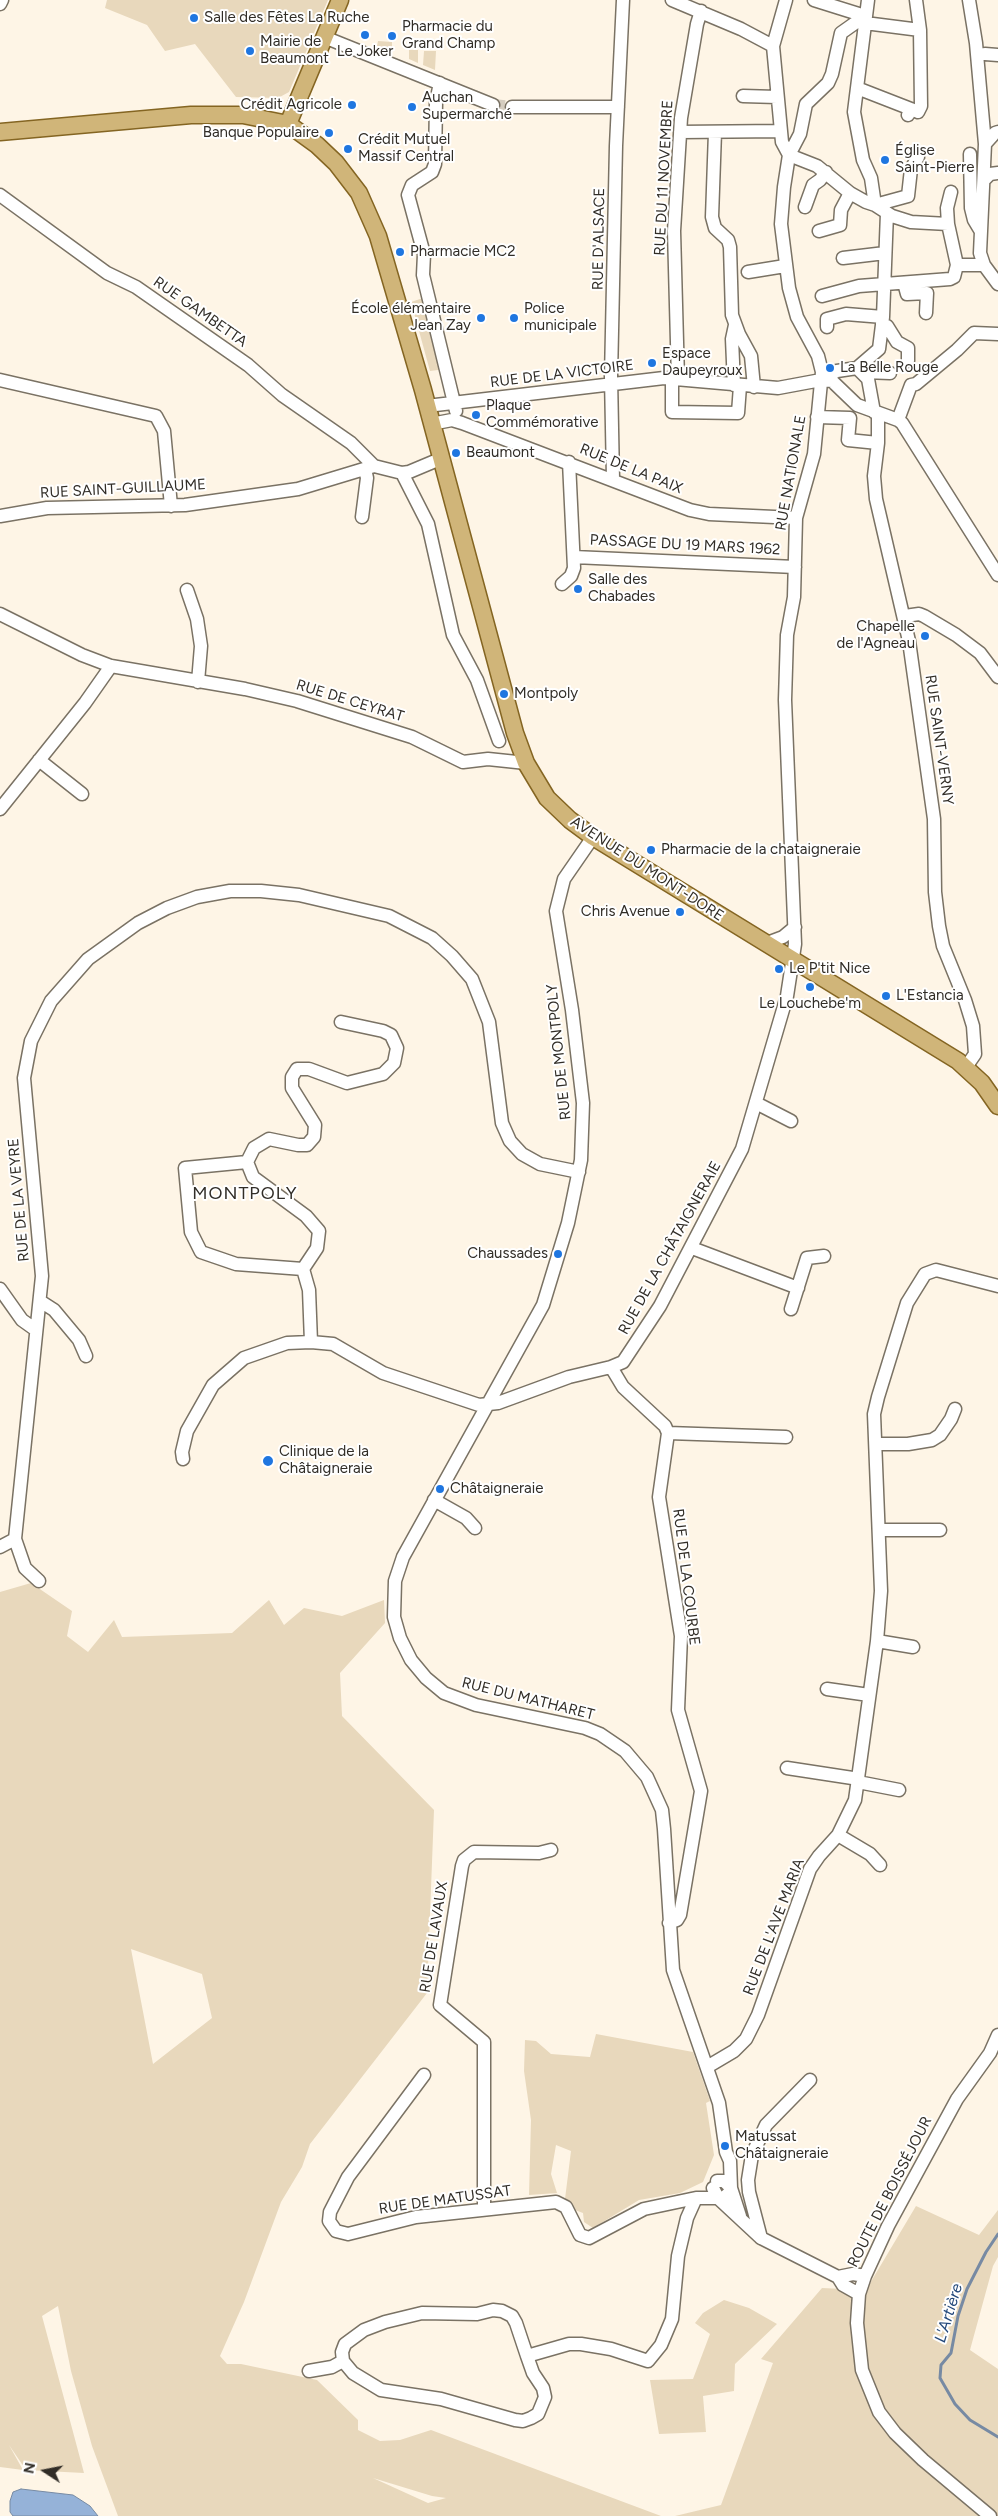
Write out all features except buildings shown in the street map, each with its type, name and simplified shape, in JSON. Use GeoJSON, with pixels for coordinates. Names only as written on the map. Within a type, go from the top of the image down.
{"type":"FeatureCollection","features":[{"type":"Feature","properties":{"kind":"main road"},"geometry":{"type":"LineString","coordinates":[[0,132],[200,115],[244,114],[288,124],[340,0]]}},
{"type":"Feature","properties":{"kind":"main road","name":"AVENUE DU MONT-DORE"},"geometry":{"type":"LineString","coordinates":[[288,124],[318,145],[336,163],[365,204],[378,236],[427,406],[515,733],[526,763],[547,798],[570,820],[593,837],[966,1067],[998,1106]]}},
{"type":"Feature","properties":{"kind":"street"},"geometry":{"type":"LineString","coordinates":[[0,4],[2,0]]}},
{"type":"Feature","properties":{"kind":"street","name":"RUE D'ALSACE"},"geometry":{"type":"LineString","coordinates":[[612,479],[612,384],[618,107],[623,0]]}},
{"type":"Feature","properties":{"kind":"street"},"geometry":{"type":"LineString","coordinates":[[672,0],[701,11],[773,46]]}},
{"type":"Feature","properties":{"kind":"street"},"geometry":{"type":"LineString","coordinates":[[786,0],[773,46],[781,131],[784,147],[789,155],[817,166],[850,193],[875,204],[887,214],[911,222],[948,224]]}},
{"type":"Feature","properties":{"kind":"street"},"geometry":{"type":"LineString","coordinates":[[868,0],[854,112],[863,160],[871,178],[875,204]]}},
{"type":"Feature","properties":{"kind":"street"},"geometry":{"type":"LineString","coordinates":[[857,88],[913,112],[921,106],[920,30],[916,0]]}},
{"type":"Feature","properties":{"kind":"street"},"geometry":{"type":"LineString","coordinates":[[969,0],[976,43],[985,144],[983,224],[980,230],[980,253],[984,265],[998,284]]}},
{"type":"Feature","properties":{"kind":"street"},"geometry":{"type":"LineString","coordinates":[[822,1],[865,19],[920,30]]}},
{"type":"Feature","properties":{"kind":"street","name":"RUE DU 11 NOVEMBRE"},"geometry":{"type":"LineString","coordinates":[[701,11],[696,24],[680,132],[674,231],[675,379],[672,412],[738,413],[737,386]]}},
{"type":"Feature","properties":{"kind":"street","name":"RUE NATIONALE"},"geometry":{"type":"LineString","coordinates":[[793,959],[795,927],[785,700],[787,636],[794,597],[796,518],[812,461],[821,380],[818,356],[797,317],[785,266],[782,209],[789,155],[800,134],[806,104],[808,100],[824,89],[832,74],[841,33],[865,19]]}},
{"type":"Feature","properties":{"kind":"street"},"geometry":{"type":"LineString","coordinates":[[324,37],[493,105]]}},
{"type":"Feature","properties":{"kind":"street"},"geometry":{"type":"LineString","coordinates":[[431,424],[457,421],[458,404],[423,275],[424,254],[409,203],[409,189],[432,172],[435,164],[436,102],[440,83]]}},
{"type":"Feature","properties":{"kind":"street"},"geometry":{"type":"LineString","coordinates":[[743,96],[777,97]]}},
{"type":"Feature","properties":{"kind":"street"},"geometry":{"type":"LineString","coordinates":[[512,107],[618,107]]}},
{"type":"Feature","properties":{"kind":"street"},"geometry":{"type":"LineString","coordinates":[[680,132],[781,131]]}},
{"type":"Feature","properties":{"kind":"street"},"geometry":{"type":"LineString","coordinates":[[715,132],[712,217],[715,228],[728,240],[730,247],[731,304],[735,326],[751,356],[754,387]]}},
{"type":"Feature","properties":{"kind":"street"},"geometry":{"type":"LineString","coordinates":[[985,144],[995,132],[998,132]]}},
{"type":"Feature","properties":{"kind":"street"},"geometry":{"type":"LineString","coordinates":[[970,154],[971,208],[974,220],[980,230]]}},
{"type":"Feature","properties":{"kind":"street"},"geometry":{"type":"LineString","coordinates":[[875,204],[908,196],[911,169],[918,157]]}},
{"type":"Feature","properties":{"kind":"street"},"geometry":{"type":"LineString","coordinates":[[805,207],[813,184],[820,180],[826,172]]}},
{"type":"Feature","properties":{"kind":"street"},"geometry":{"type":"LineString","coordinates":[[984,180],[990,174],[998,173]]}},
{"type":"Feature","properties":{"kind":"street"},"geometry":{"type":"LineString","coordinates":[[822,296],[859,286],[950,279],[954,277],[958,265],[948,224],[947,208],[951,192]]}},
{"type":"Feature","properties":{"kind":"street"},"geometry":{"type":"LineString","coordinates":[[819,231],[840,225],[841,210],[850,193]]}},
{"type":"Feature","properties":{"kind":"street","name":"RUE GAMBETTA"},"geometry":{"type":"LineString","coordinates":[[0,195],[107,273],[136,287],[248,365],[282,395],[351,443],[369,468]]}},
{"type":"Feature","properties":{"kind":"street"},"geometry":{"type":"LineString","coordinates":[[861,370],[879,349],[883,320],[887,214]]}},
{"type":"Feature","properties":{"kind":"street"},"geometry":{"type":"LineString","coordinates":[[843,258],[886,253]]}},
{"type":"Feature","properties":{"kind":"street"},"geometry":{"type":"LineString","coordinates":[[958,265],[984,265]]}},
{"type":"Feature","properties":{"kind":"street"},"geometry":{"type":"LineString","coordinates":[[748,272],[785,266]]}},
{"type":"Feature","properties":{"kind":"street"},"geometry":{"type":"LineString","coordinates":[[904,283],[906,294],[927,293],[926,313]]}},
{"type":"Feature","properties":{"kind":"street"},"geometry":{"type":"LineString","coordinates":[[827,327],[827,319],[846,314],[883,320],[897,342],[908,348],[908,361]]}},
{"type":"Feature","properties":{"kind":"street"},"geometry":{"type":"LineString","coordinates":[[735,326],[732,339],[737,386]]}},
{"type":"Feature","properties":{"kind":"street"},"geometry":{"type":"LineString","coordinates":[[898,420],[911,385],[916,384],[958,350],[974,333],[998,334]]}},
{"type":"Feature","properties":{"kind":"street","name":"RUE DE LA VICTOIRE"},"geometry":{"type":"LineString","coordinates":[[427,406],[458,404],[612,384],[675,379],[737,386],[778,388],[821,380],[837,371],[861,370],[890,373]]}},
{"type":"Feature","properties":{"kind":"street","name":"RUE SAINT-VERNY"},"geometry":{"type":"LineString","coordinates":[[861,370],[868,379],[876,413],[878,444],[874,476],[876,499],[905,616],[934,819],[935,892],[939,926],[943,946],[965,1000],[972,1026],[975,1054],[966,1067]]}},
{"type":"Feature","properties":{"kind":"street"},"geometry":{"type":"LineString","coordinates":[[0,380],[156,416],[164,431],[171,506]]}},
{"type":"Feature","properties":{"kind":"street"},"geometry":{"type":"LineString","coordinates":[[821,380],[832,381],[856,404],[898,420],[998,575]]}},
{"type":"Feature","properties":{"kind":"street"},"geometry":{"type":"LineString","coordinates":[[856,404],[851,412],[848,440],[878,444]]}},
{"type":"Feature","properties":{"kind":"street"},"geometry":{"type":"LineString","coordinates":[[817,417],[850,418]]}},
{"type":"Feature","properties":{"kind":"street","name":"RUE DE LA PAIX"},"geometry":{"type":"LineString","coordinates":[[457,421],[699,512],[796,518]]}},
{"type":"Feature","properties":{"kind":"street"},"geometry":{"type":"LineString","coordinates":[[362,517],[369,468],[402,472],[440,459]]}},
{"type":"Feature","properties":{"kind":"street"},"geometry":{"type":"LineString","coordinates":[[562,584],[571,576],[574,568],[569,462]]}},
{"type":"Feature","properties":{"kind":"street","name":"RUE SAINT-GUILLAUME"},"geometry":{"type":"LineString","coordinates":[[0,516],[47,508],[171,506],[298,489],[369,468]]}},
{"type":"Feature","properties":{"kind":"street"},"geometry":{"type":"LineString","coordinates":[[402,472],[428,524],[453,636],[478,680],[499,741]]}},
{"type":"Feature","properties":{"kind":"street","name":"PASSAGE DU 19 MARS 1962"},"geometry":{"type":"LineString","coordinates":[[574,556],[795,567]]}},
{"type":"Feature","properties":{"kind":"street"},"geometry":{"type":"LineString","coordinates":[[187,590],[197,620],[201,646],[198,682]]}},
{"type":"Feature","properties":{"kind":"street","name":"RUE DE CEYRAT"},"geometry":{"type":"LineString","coordinates":[[0,614],[82,655],[111,666],[297,701],[412,737],[464,762],[488,759],[526,763]]}},
{"type":"Feature","properties":{"kind":"street"},"geometry":{"type":"LineString","coordinates":[[905,616],[919,614],[956,635],[980,653],[998,677]]}},
{"type":"Feature","properties":{"kind":"street"},"geometry":{"type":"LineString","coordinates":[[0,810],[111,666]]}},
{"type":"Feature","properties":{"kind":"street"},"geometry":{"type":"LineString","coordinates":[[488,759],[499,741],[515,733]]}},
{"type":"Feature","properties":{"kind":"street"},"geometry":{"type":"LineString","coordinates":[[39,760],[82,794]]}},
{"type":"Feature","properties":{"kind":"street","name":"RUE DE MONTPOLY"},"geometry":{"type":"LineString","coordinates":[[486,1405],[542,1305],[568,1223],[579,1172],[583,1122],[581,1086],[571,1001],[556,911],[564,879],[593,837]]}},
{"type":"Feature","properties":{"kind":"street","name":"RUE DE LA VEYRE"},"geometry":{"type":"LineString","coordinates":[[39,1581],[25,1568],[15,1539],[40,1301],[41,1250],[24,1078],[31,1041],[51,1001],[88,959],[138,923],[167,908],[197,897],[238,891],[261,891],[299,895],[389,916],[432,938],[452,956],[472,980],[489,1022],[502,1123],[510,1141],[522,1154],[540,1164],[579,1172]]}},
{"type":"Feature","properties":{"kind":"street"},"geometry":{"type":"LineString","coordinates":[[767,943],[783,936],[795,927]]}},
{"type":"Feature","properties":{"kind":"street","name":"RUE DE LA CHÂTAIGNERAIE"},"geometry":{"type":"LineString","coordinates":[[183,1459],[182,1452],[187,1431],[213,1385],[240,1360],[268,1348],[287,1343],[311,1342],[333,1344],[370,1366],[397,1379],[486,1405],[508,1400],[569,1377],[611,1367],[623,1362],[660,1306],[692,1248],[742,1148],[788,996],[793,959]]}},
{"type":"Feature","properties":{"kind":"street"},"geometry":{"type":"LineString","coordinates":[[311,1342],[309,1290],[303,1269],[317,1248],[318,1230],[306,1216],[253,1177],[247,1162],[254,1148],[269,1139],[298,1145],[307,1144],[314,1137],[315,1126],[292,1088],[292,1077],[297,1070],[309,1069],[347,1083],[383,1074],[394,1064],[397,1048],[391,1035],[383,1031],[341,1022]]}},
{"type":"Feature","properties":{"kind":"street"},"geometry":{"type":"LineString","coordinates":[[756,1103],[791,1121]]}},
{"type":"Feature","properties":{"kind":"street"},"geometry":{"type":"LineString","coordinates":[[247,1162],[185,1168],[191,1232],[201,1252],[236,1264],[303,1269]]}},
{"type":"Feature","properties":{"kind":"street"},"geometry":{"type":"LineString","coordinates":[[692,1248],[798,1288]]}},
{"type":"Feature","properties":{"kind":"street"},"geometry":{"type":"LineString","coordinates":[[791,1309],[807,1258],[824,1256]]}},
{"type":"Feature","properties":{"kind":"street","name":"RUE DE L'AVE MARIA"},"geometry":{"type":"LineString","coordinates":[[707,2067],[734,2051],[746,2039],[758,2015],[810,1869],[838,1835],[855,1800],[877,1641],[881,1591],[874,1414],[907,1303],[925,1274],[936,1270],[998,1286]]}},
{"type":"Feature","properties":{"kind":"street"},"geometry":{"type":"LineString","coordinates":[[2,1297],[22,1320],[36,1330]]}},
{"type":"Feature","properties":{"kind":"street"},"geometry":{"type":"LineString","coordinates":[[40,1301],[54,1310],[79,1340],[86,1356]]}},
{"type":"Feature","properties":{"kind":"street"},"geometry":{"type":"LineString","coordinates":[[611,1367],[623,1387],[665,1426],[668,1433],[786,1437]]}},
{"type":"Feature","properties":{"kind":"street","name":"RUE DU MATHARET"},"geometry":{"type":"LineString","coordinates":[[486,1405],[403,1557],[395,1581],[394,1617],[405,1650],[426,1678],[455,1698],[476,1705],[585,1728],[613,1742],[637,1762],[648,1777],[662,1810],[669,1923],[676,1980],[718,2103],[726,2152],[730,2161],[731,2188],[740,2216]]}},
{"type":"Feature","properties":{"kind":"street"},"geometry":{"type":"LineString","coordinates":[[876,1444],[932,1440],[951,1419],[955,1409]]}},
{"type":"Feature","properties":{"kind":"street","name":"RUE DE LA COURBE"},"geometry":{"type":"LineString","coordinates":[[668,1433],[660,1497],[681,1636],[678,1710],[701,1791],[680,1915],[677,1920],[669,1923]]}},
{"type":"Feature","properties":{"kind":"street"},"geometry":{"type":"LineString","coordinates":[[434,1500],[466,1518],[475,1528]]}},
{"type":"Feature","properties":{"kind":"street"},"geometry":{"type":"LineString","coordinates":[[879,1530],[940,1530]]}},
{"type":"Feature","properties":{"kind":"street"},"geometry":{"type":"LineString","coordinates":[[0,1547],[15,1539]]}},
{"type":"Feature","properties":{"kind":"street"},"geometry":{"type":"LineString","coordinates":[[877,1641],[913,1647]]}},
{"type":"Feature","properties":{"kind":"street"},"geometry":{"type":"LineString","coordinates":[[827,1689],[869,1695]]}},
{"type":"Feature","properties":{"kind":"street"},"geometry":{"type":"LineString","coordinates":[[787,1768],[899,1790]]}},
{"type":"Feature","properties":{"kind":"street"},"geometry":{"type":"LineString","coordinates":[[838,1835],[870,1854],[880,1865]]}},
{"type":"Feature","properties":{"kind":"street","name":"RUE DE LAVAUX"},"geometry":{"type":"LineString","coordinates":[[484,2209],[484,2042],[440,2005],[462,1866],[464,1860],[474,1852],[539,1853],[551,1850]]}},
{"type":"Feature","properties":{"kind":"street","name":"ROUTE DE BOISSÉJOUR"},"geometry":{"type":"LineString","coordinates":[[990,2516],[922,2460],[895,2433],[879,2412],[866,2382],[859,2349],[859,2294],[865,2276],[957,2100],[994,2051],[998,2035]]}},
{"type":"Feature","properties":{"kind":"street","name":"RUE DE MATUSSAT"},"geometry":{"type":"LineString","coordinates":[[424,2075],[348,2177],[330,2212],[331,2225],[339,2233],[348,2234],[416,2217],[556,2202],[566,2207],[580,2236],[589,2238],[644,2209],[696,2198]]}},
{"type":"Feature","properties":{"kind":"street"},"geometry":{"type":"LineString","coordinates":[[761,2238],[749,2192],[748,2180],[752,2156],[766,2125],[810,2080]]}},
{"type":"Feature","properties":{"kind":"street","name":"RUE DU MATHARET"},"geometry":{"type":"LineString","coordinates":[[726,2152],[717,2192],[761,2238],[838,2277],[843,2285],[859,2294]]}},
{"type":"Feature","properties":{"kind":"street"},"geometry":{"type":"LineString","coordinates":[[527,2356],[569,2344],[581,2344],[648,2361],[662,2345],[672,2319],[678,2256],[688,2218],[696,2198],[717,2192],[727,2195],[731,2188]]}},
{"type":"Feature","properties":{"kind":"street"},"geometry":{"type":"LineString","coordinates":[[838,2277],[853,2274],[865,2276]]}},
{"type":"Feature","properties":{"kind":"street"},"geometry":{"type":"LineString","coordinates":[[493,2310],[502,2311],[512,2316],[516,2322],[527,2356],[533,2373],[543,2388],[544,2397],[538,2414],[523,2421],[442,2399],[381,2390],[353,2373],[343,2361],[342,2352],[352,2337],[385,2322],[422,2313],[477,2314],[493,2310]]}},
{"type":"Feature","properties":{"kind":"street"},"geometry":{"type":"LineString","coordinates":[[309,2371],[332,2367],[343,2361]]}},
{"type":"Feature","properties":{"kind":"shaded area"},"geometry":{"type":"Polygon","coordinates":[[[107,0],[328,0],[289,92],[278,98],[236,97],[195,44],[165,51],[147,25],[105,8],[107,0]]]}},
{"type":"Feature","properties":{"kind":"shaded area"},"geometry":{"type":"Polygon","coordinates":[[[378,41],[392,42],[392,52],[377,46],[378,41]]]}},
{"type":"Feature","properties":{"kind":"shaded area"},"geometry":{"type":"Polygon","coordinates":[[[409,50],[418,50],[418,63],[409,59],[409,50]]]}},
{"type":"Feature","properties":{"kind":"shaded area"},"geometry":{"type":"Polygon","coordinates":[[[424,51],[436,51],[435,70],[423,65],[424,51]]]}},
{"type":"Feature","properties":{"kind":"shaded area"},"geometry":{"type":"Polygon","coordinates":[[[426,297],[446,369],[430,371],[411,302],[426,297]]]}},
{"type":"Feature","properties":{"kind":"shaded area"},"geometry":{"type":"Polygon","coordinates":[[[31,1583],[72,1611],[67,1636],[88,1652],[114,1620],[122,1637],[232,1633],[269,1600],[284,1625],[304,1608],[342,1616],[384,1600],[385,1623],[340,1673],[342,1716],[434,1810],[427,1993],[310,2144],[302,2167],[281,2202],[244,2302],[220,2356],[227,2364],[241,2364],[317,2380],[358,2420],[358,2430],[380,2441],[400,2440],[431,2430],[661,2516],[118,2516],[92,2446],[71,2371],[58,2306],[42,2316],[84,2473],[26,2470],[9,2445],[23,2470],[0,2467],[0,1592],[31,1583]],[[131,1949],[153,2064],[212,2018],[202,1974],[131,1949]],[[373,2478],[428,2503],[446,2498],[432,2496],[373,2478]]]}},
{"type":"Feature","properties":{"kind":"shaded area"},"geometry":{"type":"Polygon","coordinates":[[[596,2034],[693,2052],[710,2101],[706,2103],[714,2155],[703,2182],[680,2193],[639,2200],[593,2228],[584,2222],[583,2213],[575,2210],[565,2199],[571,2151],[556,2145],[551,2174],[557,2193],[529,2195],[531,2120],[524,2071],[525,2040],[536,2041],[551,2054],[590,2057],[596,2034]]]}},
{"type":"Feature","properties":{"kind":"shaded area"},"geometry":{"type":"Polygon","coordinates":[[[916,2206],[979,2235],[998,2210],[998,2257],[993,2266],[970,2350],[998,2369],[998,2516],[675,2516],[721,2505],[773,2363],[761,2359],[822,2288],[866,2290],[916,2206]]]}},
{"type":"Feature","properties":{"kind":"shaded area"},"geometry":{"type":"Polygon","coordinates":[[[724,2300],[749,2308],[777,2324],[735,2364],[734,2391],[703,2396],[706,2432],[659,2434],[650,2380],[693,2379],[710,2334],[695,2323],[703,2313],[724,2300]]]}},
{"type":"Feature","properties":{"kind":"water"},"geometry":{"type":"Polygon","coordinates":[[[21,2489],[73,2495],[90,2506],[98,2516],[13,2516],[10,2512],[10,2501],[13,2492],[21,2489]]]}},
{"type":"Feature","properties":{"kind":"waterway","name":"L'Artière"},"geometry":{"type":"LineString","coordinates":[[998,2234],[986,2252],[967,2289],[958,2316],[951,2353],[941,2365],[940,2378],[955,2404],[970,2420],[998,2437]]}},
{"type":"Feature","properties":{"kind":"tunnel"},"geometry":{"type":"LineString","coordinates":[[493,105],[512,107]]}},
{"type":"Feature","properties":{"kind":"place","name":"Salle des Fêtes La Ruche"},"geometry":{"type":"Point","coordinates":[194,18]}},
{"type":"Feature","properties":{"kind":"place","name":"Le Joker"},"geometry":{"type":"Point","coordinates":[365,35]}},
{"type":"Feature","properties":{"kind":"place","name":"Pharmacie du Grand Champ"},"geometry":{"type":"Point","coordinates":[392,36]}},
{"type":"Feature","properties":{"kind":"place","name":"Mairie de Beaumont"},"geometry":{"type":"Point","coordinates":[250,51]}},
{"type":"Feature","properties":{"kind":"place","name":"Crédit Agricole"},"geometry":{"type":"Point","coordinates":[352,105]}},
{"type":"Feature","properties":{"kind":"place","name":"Auchan Supermarché"},"geometry":{"type":"Point","coordinates":[412,107]}},
{"type":"Feature","properties":{"kind":"place","name":"Banque Populaire"},"geometry":{"type":"Point","coordinates":[329,133]}},
{"type":"Feature","properties":{"kind":"place","name":"Crédit Mutuel Massif Central"},"geometry":{"type":"Point","coordinates":[348,149]}},
{"type":"Feature","properties":{"kind":"place","name":"Église Saint-Pierre"},"geometry":{"type":"Point","coordinates":[885,160]}},
{"type":"Feature","properties":{"kind":"place","name":"Pharmacie MC2"},"geometry":{"type":"Point","coordinates":[400,252]}},
{"type":"Feature","properties":{"kind":"place","name":"École élémentaire Jean Zay"},"geometry":{"type":"Point","coordinates":[481,318]}},
{"type":"Feature","properties":{"kind":"place","name":"Police municipale"},"geometry":{"type":"Point","coordinates":[514,318]}},
{"type":"Feature","properties":{"kind":"place","name":"Espace Daupeyroux"},"geometry":{"type":"Point","coordinates":[652,363]}},
{"type":"Feature","properties":{"kind":"place","name":"La Belle Rouge"},"geometry":{"type":"Point","coordinates":[830,368]}},
{"type":"Feature","properties":{"kind":"place","name":"Plaque Commémorative"},"geometry":{"type":"Point","coordinates":[476,415]}},
{"type":"Feature","properties":{"kind":"place","name":"Beaumont"},"geometry":{"type":"Point","coordinates":[456,453]}},
{"type":"Feature","properties":{"kind":"place","name":"Salle des Chabades"},"geometry":{"type":"Point","coordinates":[578,589]}},
{"type":"Feature","properties":{"kind":"place","name":"Chapelle de l'Agneau"},"geometry":{"type":"Point","coordinates":[925,636]}},
{"type":"Feature","properties":{"kind":"place","name":"Montpoly"},"geometry":{"type":"Point","coordinates":[504,694]}},
{"type":"Feature","properties":{"kind":"place","name":"Pharmacie de la chataigneraie"},"geometry":{"type":"Point","coordinates":[651,850]}},
{"type":"Feature","properties":{"kind":"place","name":"Chris Avenue"},"geometry":{"type":"Point","coordinates":[680,912]}},
{"type":"Feature","properties":{"kind":"place","name":"Le P'tit Nice"},"geometry":{"type":"Point","coordinates":[779,969]}},
{"type":"Feature","properties":{"kind":"place","name":"Le Louchebe'm"},"geometry":{"type":"Point","coordinates":[810,987]}},
{"type":"Feature","properties":{"kind":"place","name":"L'Estancia"},"geometry":{"type":"Point","coordinates":[886,996]}},
{"type":"Feature","properties":{"kind":"place","name":"Chaussades"},"geometry":{"type":"Point","coordinates":[558,1254]}},
{"type":"Feature","properties":{"kind":"place","name":"Clinique de la Châtaigneraie"},"geometry":{"type":"Point","coordinates":[268,1461]}},
{"type":"Feature","properties":{"kind":"place","name":"Châtaigneraie"},"geometry":{"type":"Point","coordinates":[440,1489]}},
{"type":"Feature","properties":{"kind":"place","name":"Matussat Châtaigneraie"},"geometry":{"type":"Point","coordinates":[725,2146]}},
{"type":"Feature","properties":{"kind":"district","name":"MONTPOLY"},"geometry":{"type":"Point","coordinates":[245,1194]}}]}
